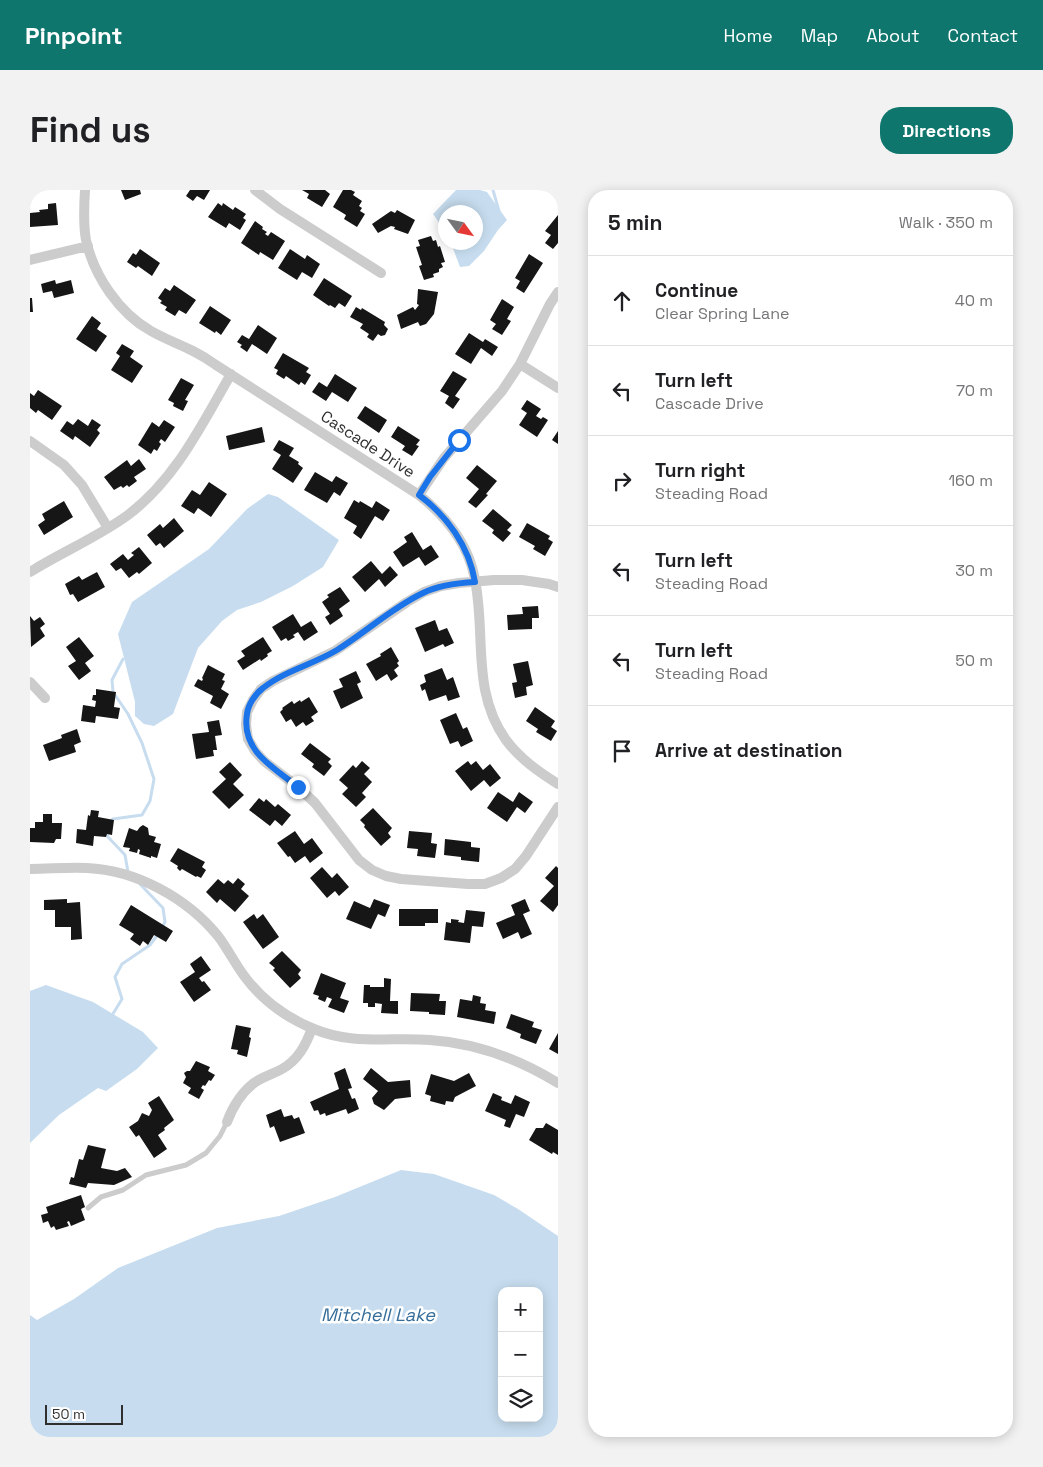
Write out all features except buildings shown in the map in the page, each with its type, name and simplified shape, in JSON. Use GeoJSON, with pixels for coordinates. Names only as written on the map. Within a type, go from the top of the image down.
{"type":"FeatureCollection","features":[{"type":"Feature","properties":{"kind":"street","name":"Cascade Drive"},"geometry":{"type":"LineString","coordinates":[[85,190],[84,220],[86,240],[92,260],[114,298],[131,316],[150,331],[195,352],[231,374],[419,495],[436,508],[452,528],[465,550],[474,573],[482,677],[486,699],[494,720],[506,740],[520,757],[558,784]]}},
{"type":"Feature","properties":{"kind":"street"},"geometry":{"type":"LineString","coordinates":[[255,190],[280,209],[381,273]]}},
{"type":"Feature","properties":{"kind":"street"},"geometry":{"type":"LineString","coordinates":[[30,260],[88,246]]}},
{"type":"Feature","properties":{"kind":"street"},"geometry":{"type":"LineString","coordinates":[[419,495],[444,458],[502,391],[520,364],[558,292]]}},
{"type":"Feature","properties":{"kind":"street"},"geometry":{"type":"LineString","coordinates":[[520,364],[558,388]]}},
{"type":"Feature","properties":{"kind":"street"},"geometry":{"type":"LineString","coordinates":[[30,572],[108,528],[150,497],[169,476],[186,452],[231,374]]}},
{"type":"Feature","properties":{"kind":"street"},"geometry":{"type":"LineString","coordinates":[[30,440],[64,465],[82,485],[108,528]]}},
{"type":"Feature","properties":{"kind":"street"},"geometry":{"type":"LineString","coordinates":[[558,587],[522,580],[494,580],[459,582],[424,592],[336,651],[272,681],[261,689],[247,712],[246,726],[248,739],[254,751],[315,803],[359,860],[372,870],[386,876],[468,884],[485,884],[501,878],[515,869],[526,856],[558,807]]}},
{"type":"Feature","properties":{"kind":"street"},"geometry":{"type":"LineString","coordinates":[[30,682],[45,698]]}},
{"type":"Feature","properties":{"kind":"street"},"geometry":{"type":"LineString","coordinates":[[30,869],[89,868],[134,877],[158,887],[180,900],[200,916],[260,995],[279,1010],[312,1028],[345,1038],[369,1040],[400,1038],[462,1043],[522,1063],[558,1083]]}},
{"type":"Feature","properties":{"kind":"street"},"geometry":{"type":"LineString","coordinates":[[227,1122],[233,1107],[243,1093],[255,1082],[281,1070],[291,1063],[301,1052],[312,1028]]}},
{"type":"Feature","properties":{"kind":"lane"},"geometry":{"type":"LineString","coordinates":[[88,1208],[101,1197],[123,1190],[146,1175],[186,1165],[206,1153],[220,1136],[227,1122]]}},
{"type":"Feature","properties":{"kind":"water"},"geometry":{"type":"Polygon","coordinates":[[[456,190],[480,190],[487,192],[507,220],[484,251],[469,266],[460,267],[454,250],[483,250],[483,205],[442,205],[456,190]]]}},
{"type":"Feature","properties":{"kind":"water"},"geometry":{"type":"Polygon","coordinates":[[[438,209],[438,221],[433,214],[438,209]]]}},
{"type":"Feature","properties":{"kind":"water"},"geometry":{"type":"Polygon","coordinates":[[[268,494],[278,497],[339,540],[323,567],[293,586],[261,602],[237,610],[222,621],[198,648],[173,714],[154,726],[144,724],[135,716],[135,702],[118,634],[132,602],[209,549],[247,509],[268,494]]]}},
{"type":"Feature","properties":{"kind":"water"},"geometry":{"type":"Polygon","coordinates":[[[46,985],[93,1002],[143,1032],[158,1048],[137,1069],[106,1091],[98,1088],[59,1115],[30,1143],[30,991],[46,985]]]}},
{"type":"Feature","properties":{"kind":"water","name":"Mitchell Lake"},"geometry":{"type":"Polygon","coordinates":[[[401,1170],[434,1174],[494,1195],[558,1236],[558,1437],[30,1437],[30,1315],[37,1320],[74,1299],[118,1268],[217,1228],[279,1216],[335,1197],[401,1170]]]}},
{"type":"Feature","properties":{"kind":"waterway"},"geometry":{"type":"LineString","coordinates":[[493,190],[499,211]]}},
{"type":"Feature","properties":{"kind":"waterway"},"geometry":{"type":"LineString","coordinates":[[109,822],[113,819],[142,815],[150,801],[154,779],[142,743],[128,714],[113,692],[112,680],[123,659]]}},
{"type":"Feature","properties":{"kind":"waterway"},"geometry":{"type":"LineString","coordinates":[[106,831],[108,837],[125,855],[128,872]]}},
{"type":"Feature","properties":{"kind":"waterway"},"geometry":{"type":"LineString","coordinates":[[138,882],[163,908],[165,922],[162,927]]}},
{"type":"Feature","properties":{"kind":"waterway"},"geometry":{"type":"LineString","coordinates":[[111,1017],[122,999],[115,977],[122,964],[150,945],[158,934]]}},
{"type":"Feature","properties":{"kind":"route"},"geometry":{"type":"LineString","coordinates":[[298,787],[254,751],[248,739],[246,726],[247,712],[261,689],[272,681],[336,651],[424,592],[459,582],[475,582],[474,573],[465,550],[452,528],[436,508],[419,495],[430,477],[459,440]]}}]}
